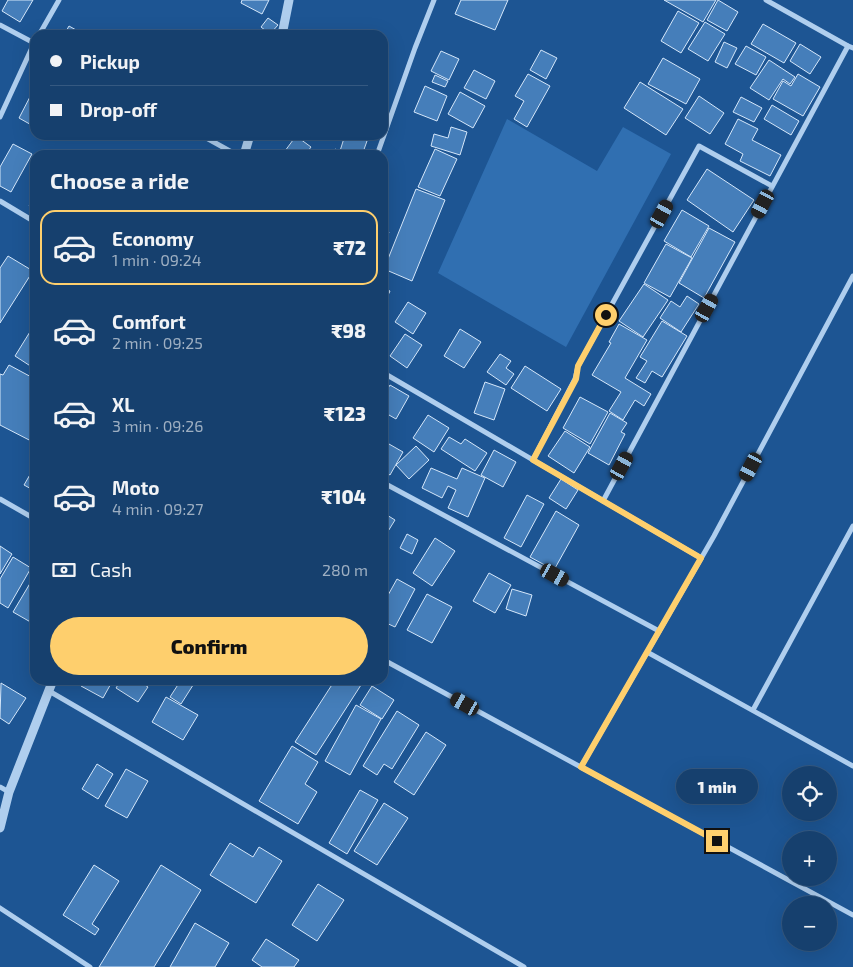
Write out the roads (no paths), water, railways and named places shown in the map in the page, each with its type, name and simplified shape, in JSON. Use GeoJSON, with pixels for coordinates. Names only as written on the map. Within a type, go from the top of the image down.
{"type":"FeatureCollection","features":[{"type":"Feature","properties":{"kind":"street"},"geometry":{"type":"LineString","coordinates":[[42,30],[59,0]]}},
{"type":"Feature","properties":{"kind":"street"},"geometry":{"type":"LineString","coordinates":[[283,30],[289,0]]}},
{"type":"Feature","properties":{"kind":"street"},"geometry":{"type":"LineString","coordinates":[[388,126],[434,0]]}},
{"type":"Feature","properties":{"kind":"street"},"geometry":{"type":"LineString","coordinates":[[603,501],[772,186],[851,47],[766,0]]}},
{"type":"Feature","properties":{"kind":"street"},"geometry":{"type":"LineString","coordinates":[[0,25],[30,40]]}},
{"type":"Feature","properties":{"kind":"street"},"geometry":{"type":"LineString","coordinates":[[0,117],[30,51]]}},
{"type":"Feature","properties":{"kind":"street"},"geometry":{"type":"LineString","coordinates":[[210,140],[228,150]]}},
{"type":"Feature","properties":{"kind":"street"},"geometry":{"type":"LineString","coordinates":[[533,460],[576,379],[578,366],[699,146],[772,186]]}},
{"type":"Feature","properties":{"kind":"street"},"geometry":{"type":"LineString","coordinates":[[0,201],[30,219]]}},
{"type":"Feature","properties":{"kind":"street"},"geometry":{"type":"LineString","coordinates":[[581,767],[701,558],[853,276]]}},
{"type":"Feature","properties":{"kind":"street"},"geometry":{"type":"LineString","coordinates":[[388,375],[701,558]]}},
{"type":"Feature","properties":{"kind":"street"},"geometry":{"type":"LineString","coordinates":[[388,485],[659,631]]}},
{"type":"Feature","properties":{"kind":"street"},"geometry":{"type":"LineString","coordinates":[[0,499],[30,516]]}},
{"type":"Feature","properties":{"kind":"street"},"geometry":{"type":"LineString","coordinates":[[753,710],[853,526]]}},
{"type":"Feature","properties":{"kind":"street"},"geometry":{"type":"LineString","coordinates":[[647,652],[853,766]]}},
{"type":"Feature","properties":{"kind":"street"},"geometry":{"type":"LineString","coordinates":[[388,662],[853,915]]}},
{"type":"Feature","properties":{"kind":"street"},"geometry":{"type":"LineString","coordinates":[[0,828],[9,792],[51,685]]}},
{"type":"Feature","properties":{"kind":"street"},"geometry":{"type":"LineString","coordinates":[[49,691],[524,967]]}},
{"type":"Feature","properties":{"kind":"street"},"geometry":{"type":"LineString","coordinates":[[0,787],[9,792]]}},
{"type":"Feature","properties":{"kind":"street"},"geometry":{"type":"LineString","coordinates":[[0,908],[90,967]]}}]}
